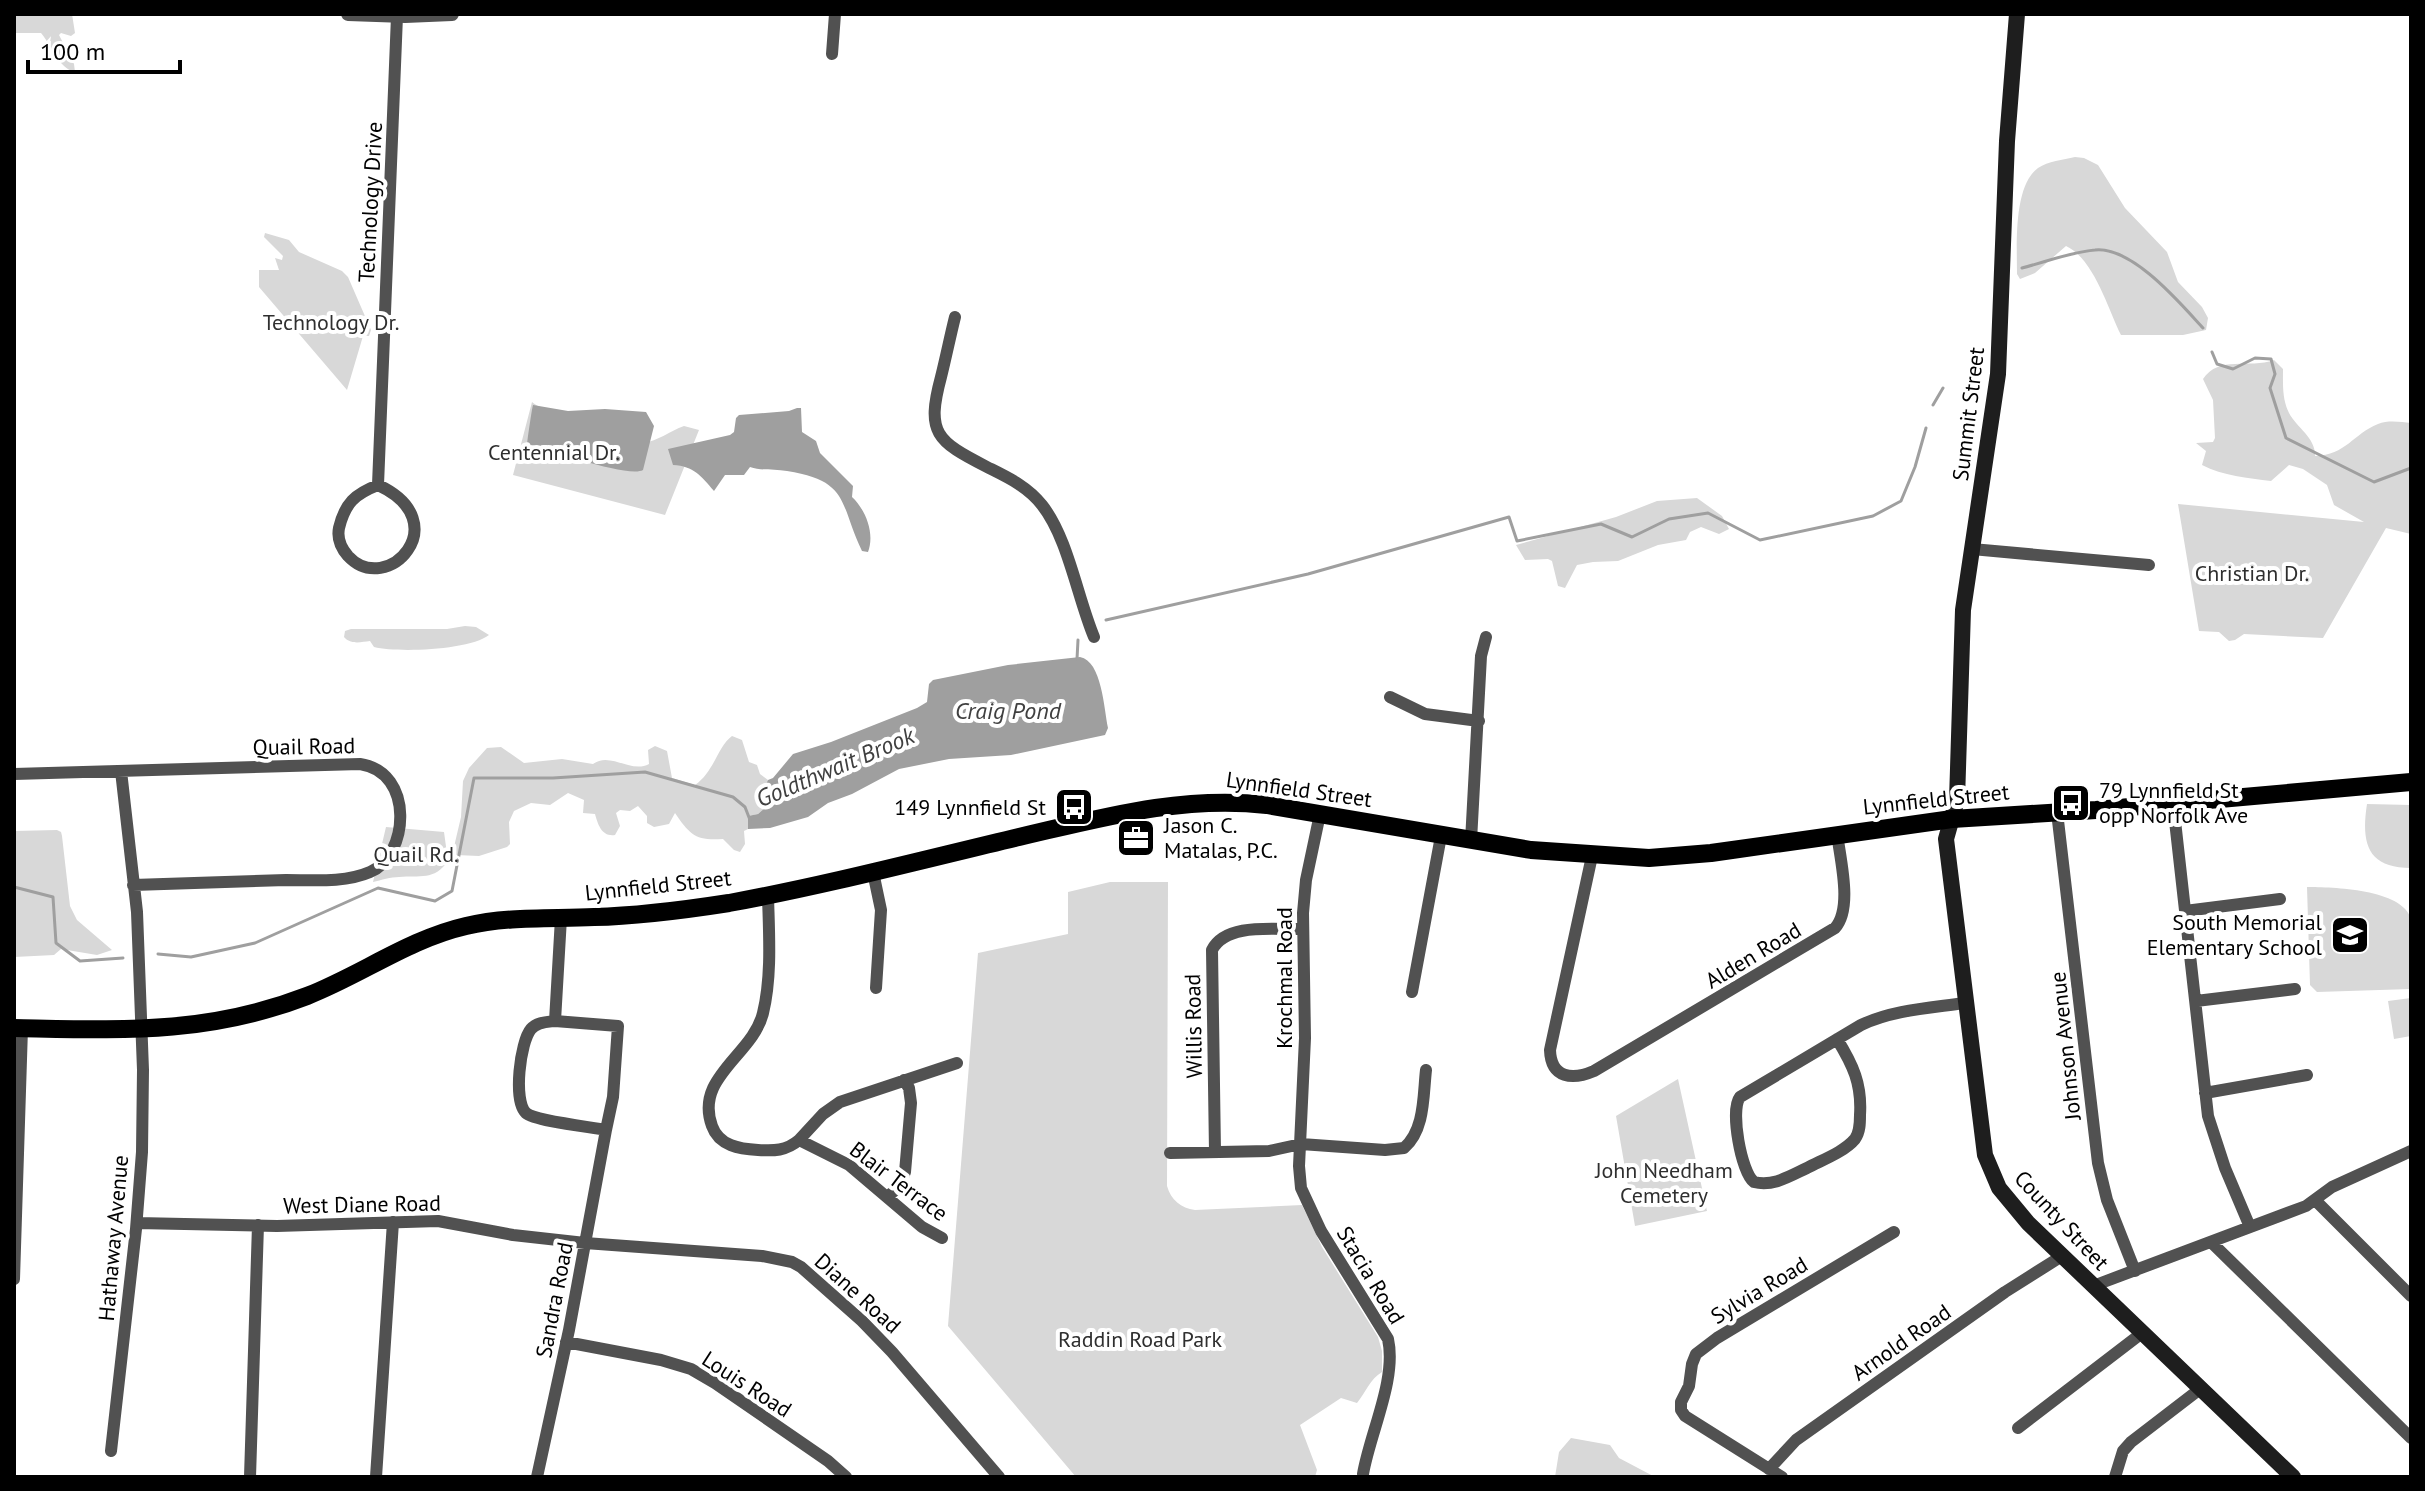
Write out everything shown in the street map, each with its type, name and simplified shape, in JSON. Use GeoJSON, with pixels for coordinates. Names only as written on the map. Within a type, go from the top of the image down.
{"type":"FeatureCollection","features":[{"type":"Feature","properties":{"kind":"main road","name":"Summit Street"},"geometry":{"type":"LineString","coordinates":[[1952,819],[1957,800],[1962,625],[1998,374],[2007,141],[2017,14]]}},
{"type":"Feature","properties":{"kind":"main road","name":"Lynnfield Street"},"geometry":{"type":"LineString","coordinates":[[18,1028],[195,1026],[270,1009],[327,987],[415,943],[456,928],[504,920],[645,914],[768,896],[1156,807],[1228,802],[1320,814],[1471,841],[1632,858],[1688,856],[1952,819],[2411,782]]}},
{"type":"Feature","properties":{"kind":"main road","name":"County Street"},"geometry":{"type":"LineString","coordinates":[[1952,819],[1946,839],[1964,1003],[1987,1164],[1999,1188],[2016,1210],[2062,1256],[2289,1476]]}},
{"type":"Feature","properties":{"kind":"street"},"geometry":{"type":"LineString","coordinates":[[348,14],[452,14]]}},
{"type":"Feature","properties":{"kind":"street"},"geometry":{"type":"LineString","coordinates":[[832,54],[835,14]]}},
{"type":"Feature","properties":{"kind":"street","name":"Technology Drive"},"geometry":{"type":"LineString","coordinates":[[378,485],[397,16]]}},
{"type":"Feature","properties":{"kind":"street"},"geometry":{"type":"LineString","coordinates":[[955,317],[933,406],[934,423],[945,442],[955,450],[1007,476],[1043,506],[1059,535],[1094,637]]}},
{"type":"Feature","properties":{"kind":"street"},"geometry":{"type":"LineString","coordinates":[[378,485],[406,502],[414,518],[409,551],[394,564],[379,568],[364,566],[351,559],[339,542],[338,534],[346,505],[357,494],[378,485]]}},
{"type":"Feature","properties":{"kind":"street"},"geometry":{"type":"LineString","coordinates":[[1972,549],[2149,565]]}},
{"type":"Feature","properties":{"kind":"street"},"geometry":{"type":"LineString","coordinates":[[1471,841],[1481,656],[1486,637]]}},
{"type":"Feature","properties":{"kind":"street"},"geometry":{"type":"LineString","coordinates":[[1390,697],[1425,714],[1479,721]]}},
{"type":"Feature","properties":{"kind":"street","name":"Quail Road"},"geometry":{"type":"LineString","coordinates":[[14,774],[360,764],[373,766],[392,781],[400,806],[394,847],[388,858],[372,872],[326,879],[133,885]]}},
{"type":"Feature","properties":{"kind":"street","name":"Hathaway Avenue"},"geometry":{"type":"LineString","coordinates":[[111,1451],[142,1152],[137,912],[121,771]]}},
{"type":"Feature","properties":{"kind":"street"},"geometry":{"type":"LineString","coordinates":[[2173,803],[2208,1116],[2250,1227]]}},
{"type":"Feature","properties":{"kind":"street","name":"Johnson Avenue"},"geometry":{"type":"LineString","coordinates":[[2057,812],[2098,1163],[2107,1200],[2135,1271]]}},
{"type":"Feature","properties":{"kind":"street","name":"Krochmal Road"},"geometry":{"type":"LineString","coordinates":[[1301,1144],[1305,1038],[1303,929],[1306,880],[1320,814]]}},
{"type":"Feature","properties":{"kind":"street","name":"Alden Road"},"geometry":{"type":"LineString","coordinates":[[1592,856],[1559,999],[1550,1059],[1559,1074],[1567,1077],[1583,1076],[1606,1064],[1835,928],[1845,907],[1837,833]]}},
{"type":"Feature","properties":{"kind":"street"},"geometry":{"type":"LineString","coordinates":[[1412,992],[1441,836]]}},
{"type":"Feature","properties":{"kind":"street"},"geometry":{"type":"LineString","coordinates":[[873,872],[881,910],[876,988]]}},
{"type":"Feature","properties":{"kind":"street"},"geometry":{"type":"LineString","coordinates":[[768,896],[769,950],[764,1010],[756,1028],[714,1086],[709,1115],[714,1133],[728,1145],[773,1151],[784,1149],[799,1140],[831,1106],[957,1063]]}},
{"type":"Feature","properties":{"kind":"street"},"geometry":{"type":"LineString","coordinates":[[2185,911],[2280,899]]}},
{"type":"Feature","properties":{"kind":"street"},"geometry":{"type":"LineString","coordinates":[[561,918],[555,1021],[538,1024],[528,1034],[518,1093],[521,1106],[531,1117],[606,1130]]}},
{"type":"Feature","properties":{"kind":"street","name":"Willis Road"},"geometry":{"type":"LineString","coordinates":[[1215,1152],[1212,950],[1216,942],[1227,934],[1303,929]]}},
{"type":"Feature","properties":{"kind":"street"},"geometry":{"type":"LineString","coordinates":[[2196,1001],[2295,989]]}},
{"type":"Feature","properties":{"kind":"street"},"geometry":{"type":"LineString","coordinates":[[1837,1039],[1852,1062],[1859,1084],[1857,1137],[1787,1178],[1769,1183],[1754,1182],[1745,1171],[1735,1116],[1736,1102],[1749,1091],[1837,1039],[1861,1025],[1888,1015],[1964,1003]]}},
{"type":"Feature","properties":{"kind":"street","name":"Sandra Road"},"geometry":{"type":"LineString","coordinates":[[537,1477],[613,1097],[618,1026],[555,1021]]}},
{"type":"Feature","properties":{"kind":"street"},"geometry":{"type":"LineString","coordinates":[[14,1279],[18,1028]]}},
{"type":"Feature","properties":{"kind":"street"},"geometry":{"type":"LineString","coordinates":[[1170,1153],[1269,1151],[1301,1144],[1385,1150],[1404,1148],[1414,1137],[1420,1121],[1426,1070]]}},
{"type":"Feature","properties":{"kind":"street"},"geometry":{"type":"LineString","coordinates":[[2205,1093],[2307,1075]]}},
{"type":"Feature","properties":{"kind":"street"},"geometry":{"type":"LineString","coordinates":[[887,1197],[899,1187],[905,1172],[911,1103],[909,1088],[904,1080]]}},
{"type":"Feature","properties":{"kind":"street","name":"Blair Terrace"},"geometry":{"type":"LineString","coordinates":[[799,1140],[849,1165],[922,1227],[942,1238]]}},
{"type":"Feature","properties":{"kind":"street","name":"Stacia Road"},"geometry":{"type":"LineString","coordinates":[[1301,1144],[1301,1188],[1307,1204],[1388,1339],[1391,1352],[1388,1376],[1363,1474]]}},
{"type":"Feature","properties":{"kind":"street"},"geometry":{"type":"LineString","coordinates":[[2093,1286],[2315,1200],[2346,1179],[2411,1151]]}},
{"type":"Feature","properties":{"kind":"street"},"geometry":{"type":"LineString","coordinates":[[2315,1200],[2411,1296]]}},
{"type":"Feature","properties":{"kind":"street","name":"West Diane Road"},"geometry":{"type":"LineString","coordinates":[[137,1223],[258,1225],[438,1221],[513,1235],[585,1243]]}},
{"type":"Feature","properties":{"kind":"street"},"geometry":{"type":"LineString","coordinates":[[376,1477],[393,1222]]}},
{"type":"Feature","properties":{"kind":"street"},"geometry":{"type":"LineString","coordinates":[[250,1477],[258,1225]]}},
{"type":"Feature","properties":{"kind":"street","name":"Sylvia Road"},"geometry":{"type":"LineString","coordinates":[[1769,1469],[1692,1423],[1681,1410],[1696,1354],[1717,1338],[1894,1232]]}},
{"type":"Feature","properties":{"kind":"street"},"geometry":{"type":"LineString","coordinates":[[2211,1242],[2411,1438]]}},
{"type":"Feature","properties":{"kind":"street","name":"Diane Road"},"geometry":{"type":"LineString","coordinates":[[585,1243],[728,1253],[792,1262],[862,1321],[892,1352],[999,1477]]}},
{"type":"Feature","properties":{"kind":"street","name":"Arnold Road"},"geometry":{"type":"LineString","coordinates":[[1769,1469],[1796,1440],[2005,1292],[2062,1256]]}},
{"type":"Feature","properties":{"kind":"street"},"geometry":{"type":"LineString","coordinates":[[2018,1428],[2142,1333]]}},
{"type":"Feature","properties":{"kind":"street","name":"Louis Road"},"geometry":{"type":"LineString","coordinates":[[566,1342],[661,1360],[691,1369],[828,1461],[846,1477]]}},
{"type":"Feature","properties":{"kind":"street"},"geometry":{"type":"LineString","coordinates":[[2115,1477],[2123,1451],[2131,1442],[2200,1389]]}},
{"type":"Feature","properties":{"kind":"street"},"geometry":{"type":"LineString","coordinates":[[1769,1469],[1782,1477]]}},
{"type":"Feature","properties":{"kind":"green space"},"geometry":{"type":"Polygon","coordinates":[[[14,14],[72,14],[75,33],[71,36],[59,35],[75,72],[64,66],[41,33],[14,33],[14,14]]]}},
{"type":"Feature","properties":{"kind":"green space"},"geometry":{"type":"Polygon","coordinates":[[[2075,157],[2098,165],[2125,208],[2167,252],[2178,282],[2202,307],[2208,318],[2206,330],[2183,335],[2121,335],[2092,273],[2076,252],[2066,246],[2035,273],[2020,279],[2017,274],[2017,233],[2024,188],[2038,168],[2075,157]]]}},
{"type":"Feature","properties":{"kind":"green space","name":"Technology Dr."},"geometry":{"type":"Polygon","coordinates":[[[265,233],[289,240],[299,252],[342,271],[348,277],[371,330],[369,336],[363,336],[347,390],[259,287],[259,270],[279,270],[275,258],[282,260],[283,256],[264,237],[265,233]]]}},
{"type":"Feature","properties":{"kind":"green space","name":"Christian Dr."},"geometry":{"type":"Polygon","coordinates":[[[2274,360],[2283,369],[2287,408],[2312,444],[2315,456],[2342,448],[2378,424],[2411,423],[2411,534],[2386,528],[2323,638],[2244,634],[2229,641],[2219,632],[2199,631],[2178,504],[2364,522],[2334,505],[2327,485],[2303,469],[2289,465],[2271,481],[2227,474],[2202,465],[2206,451],[2196,443],[2213,442],[2215,438],[2213,400],[2203,379],[2217,367],[2274,360]]]}},
{"type":"Feature","properties":{"kind":"green space","name":"Centennial Dr."},"geometry":{"type":"Polygon","coordinates":[[[532,402],[586,428],[634,442],[654,440],[684,426],[699,430],[665,515],[513,475],[532,402]]]}},
{"type":"Feature","properties":{"kind":"green space"},"geometry":{"type":"Polygon","coordinates":[[[1697,498],[1722,516],[1729,529],[1719,534],[1701,527],[1690,532],[1686,540],[1658,545],[1618,561],[1577,565],[1565,588],[1558,586],[1552,561],[1525,560],[1516,545],[1616,517],[1657,501],[1697,498]]]}},
{"type":"Feature","properties":{"kind":"green space"},"geometry":{"type":"Polygon","coordinates":[[[476,627],[489,635],[466,644],[416,650],[385,649],[374,647],[370,641],[353,642],[344,637],[345,631],[351,629],[447,629],[476,627]]]}},
{"type":"Feature","properties":{"kind":"green space"},"geometry":{"type":"Polygon","coordinates":[[[732,736],[742,740],[749,762],[757,765],[760,774],[768,780],[764,788],[766,807],[758,814],[748,816],[745,844],[740,852],[723,839],[694,835],[675,813],[669,824],[654,827],[647,823],[647,816],[638,806],[616,813],[620,826],[615,835],[607,834],[599,826],[595,814],[583,813],[584,800],[568,793],[550,805],[531,803],[514,811],[509,822],[510,844],[507,847],[479,856],[456,855],[453,851],[461,817],[463,781],[469,768],[487,748],[501,747],[524,763],[562,759],[593,764],[606,760],[642,766],[649,764],[648,750],[655,746],[667,751],[672,778],[695,785],[732,736]]]}},
{"type":"Feature","properties":{"kind":"green space"},"geometry":{"type":"Polygon","coordinates":[[[2367,804],[2411,805],[2411,868],[2385,863],[2370,851],[2365,830],[2367,804]]]}},
{"type":"Feature","properties":{"kind":"green space","name":"Quail Rd."},"geometry":{"type":"Polygon","coordinates":[[[386,827],[444,832],[448,861],[432,874],[373,882],[386,827]]]}},
{"type":"Feature","properties":{"kind":"green space"},"geometry":{"type":"Polygon","coordinates":[[[57,830],[62,836],[70,906],[77,920],[112,950],[97,955],[61,949],[54,955],[14,957],[14,831],[57,830]]]}},
{"type":"Feature","properties":{"kind":"green space","name":"Raddin Road Park"},"geometry":{"type":"Polygon","coordinates":[[[1110,882],[1168,882],[1167,1186],[1171,1195],[1181,1205],[1195,1210],[1302,1205],[1322,1247],[1378,1337],[1382,1372],[1357,1403],[1341,1398],[1300,1425],[1317,1470],[1315,1477],[1076,1477],[948,1326],[978,953],[1068,934],[1068,892],[1110,882]]]}},
{"type":"Feature","properties":{"kind":"green space"},"geometry":{"type":"Polygon","coordinates":[[[2307,887],[2365,892],[2395,901],[2405,909],[2412,926],[2411,989],[2317,992],[2310,985],[2307,887]]]}},
{"type":"Feature","properties":{"kind":"green space"},"geometry":{"type":"Polygon","coordinates":[[[2411,998],[2411,1036],[2394,1039],[2388,1001],[2411,998]]]}},
{"type":"Feature","properties":{"kind":"green space","name":"John Needham Cemetery"},"geometry":{"type":"Polygon","coordinates":[[[1678,1079],[1707,1211],[1635,1226],[1616,1116],[1678,1079]]]}},
{"type":"Feature","properties":{"kind":"green space"},"geometry":{"type":"Polygon","coordinates":[[[1571,1438],[1610,1445],[1619,1458],[1655,1477],[1555,1477],[1559,1452],[1571,1438]]]}},
{"type":"Feature","properties":{"kind":"water"},"geometry":{"type":"Polygon","coordinates":[[[533,405],[568,411],[605,409],[646,412],[654,426],[643,470],[607,467],[533,445],[527,446],[533,405]]]}},
{"type":"Feature","properties":{"kind":"water"},"geometry":{"type":"Polygon","coordinates":[[[801,408],[802,432],[816,441],[820,453],[853,486],[852,497],[865,515],[870,530],[868,552],[862,551],[840,497],[822,481],[787,471],[750,467],[744,475],[725,475],[714,491],[692,470],[673,465],[668,449],[730,435],[734,432],[739,415],[801,408]]]}},
{"type":"Feature","properties":{"kind":"water","name":"Craig Pond"},"geometry":{"type":"Polygon","coordinates":[[[1080,657],[1087,660],[1097,676],[1108,728],[1105,735],[1011,755],[949,759],[899,769],[828,803],[808,817],[770,828],[748,829],[748,816],[758,814],[766,807],[764,788],[768,780],[793,754],[917,708],[927,702],[929,684],[933,680],[1008,665],[1080,657]]]}},
{"type":"Feature","properties":{"kind":"waterway","name":"Goldthwait Brook"},"geometry":{"type":"LineString","coordinates":[[2022,268],[2077,253],[2109,251],[2124,257],[2154,278],[2203,328]]}},
{"type":"Feature","properties":{"kind":"waterway","name":"Goldthwait Brook"},"geometry":{"type":"LineString","coordinates":[[2212,352],[2217,364],[2233,369],[2255,358],[2271,359],[2275,374],[2270,388],[2286,438],[2374,482],[2411,468]]}},
{"type":"Feature","properties":{"kind":"waterway","name":"Goldthwait Brook"},"geometry":{"type":"LineString","coordinates":[[1933,405],[1943,388]]}},
{"type":"Feature","properties":{"kind":"waterway","name":"Goldthwait Brook"},"geometry":{"type":"LineString","coordinates":[[1106,620],[1308,574],[1509,517],[1517,541],[1601,524],[1632,537],[1669,519],[1708,513],[1760,540],[1873,516],[1901,501],[1926,428]]}},
{"type":"Feature","properties":{"kind":"waterway","name":"Goldthwait Brook"},"geometry":{"type":"LineString","coordinates":[[1077,659],[1078,640]]}},
{"type":"Feature","properties":{"kind":"waterway","name":"Goldthwait Brook"},"geometry":{"type":"LineString","coordinates":[[158,954],[191,957],[255,943],[378,888],[435,901],[452,891],[474,778],[553,778],[645,772],[733,797],[745,807],[750,820]]}},
{"type":"Feature","properties":{"kind":"waterway","name":"Goldthwait Brook"},"geometry":{"type":"LineString","coordinates":[[14,887],[53,897],[56,943],[80,961],[123,958]]}},
{"type":"Feature","properties":{"kind":"place","name":"79 Lynnfield St opp Norfolk Ave"},"geometry":{"type":"Point","coordinates":[2071,803]}},
{"type":"Feature","properties":{"kind":"place","name":"149 Lynnfield St"},"geometry":{"type":"Point","coordinates":[1074,807]}},
{"type":"Feature","properties":{"kind":"place","name":"Jason C. Matalas, P.C."},"geometry":{"type":"Point","coordinates":[1136,838]}},
{"type":"Feature","properties":{"kind":"place","name":"South Memorial Elementary School"},"geometry":{"type":"Point","coordinates":[2350,935]}}]}
